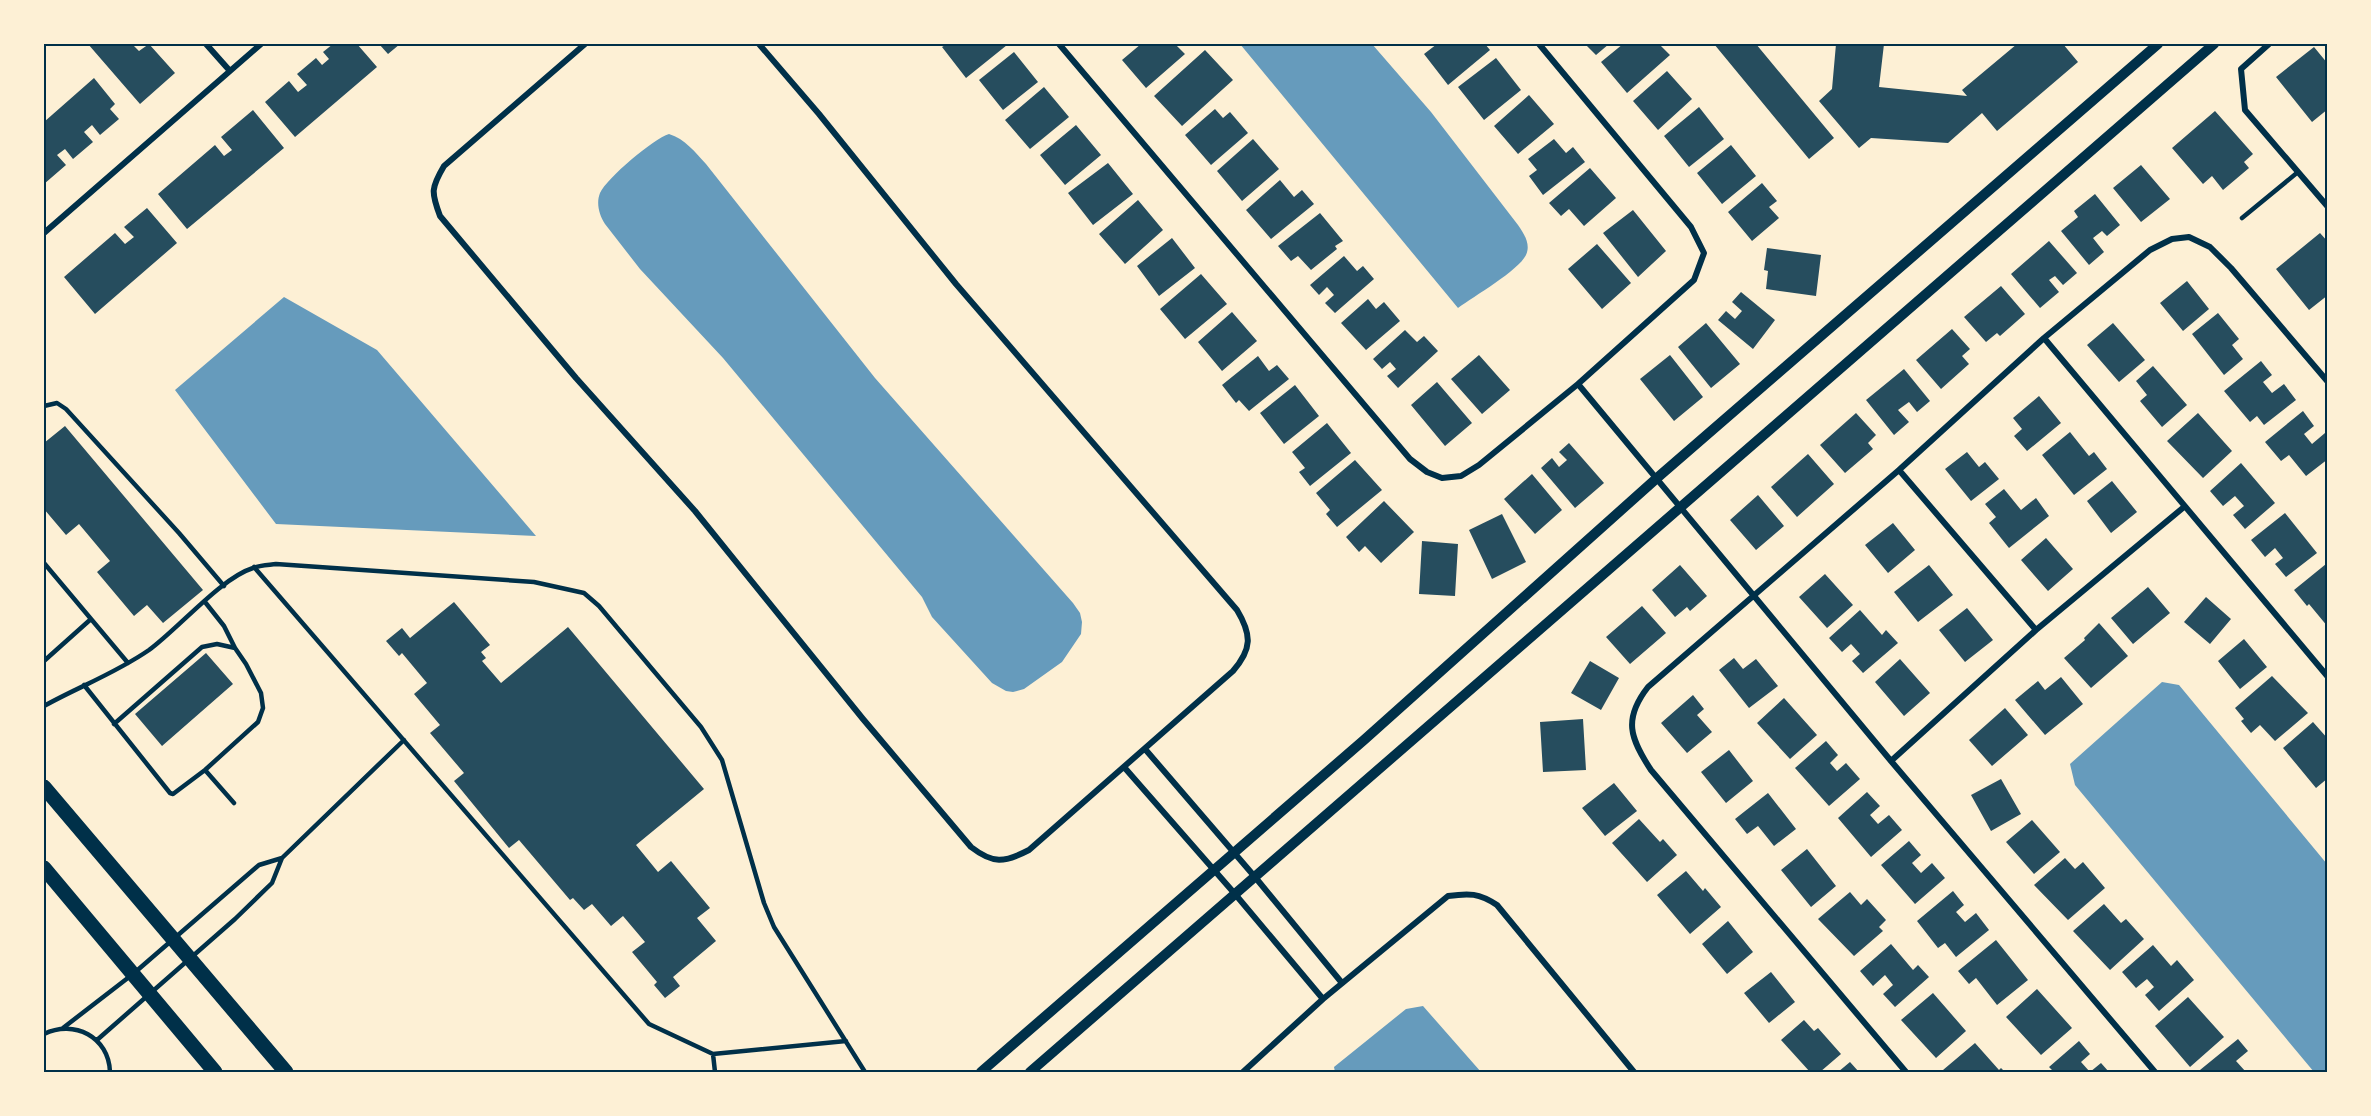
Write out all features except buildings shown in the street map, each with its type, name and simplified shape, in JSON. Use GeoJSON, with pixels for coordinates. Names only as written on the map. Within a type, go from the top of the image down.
{"type":"FeatureCollection","features":[{"type":"Feature","properties":{"kind":"highway"},"geometry":{"type":"LineString","coordinates":[[44,787],[286,1072]]}},
{"type":"Feature","properties":{"kind":"highway"},"geometry":{"type":"LineString","coordinates":[[44,868],[215,1072]]}},
{"type":"Feature","properties":{"kind":"street"},"geometry":{"type":"LineString","coordinates":[[206,44],[230,71]]}},
{"type":"Feature","properties":{"kind":"street"},"geometry":{"type":"LineString","coordinates":[[44,233],[261,44]]}},
{"type":"Feature","properties":{"kind":"street"},"geometry":{"type":"LineString","coordinates":[[585,44],[444,166],[434,183],[434,200],[440,216],[576,378],[695,511],[863,719],[971,847],[984,857],[1000,861],[1014,858],[1029,850],[1233,671],[1247,650],[1249,638],[1245,623],[1237,610],[956,284],[819,114],[759,44]]}},
{"type":"Feature","properties":{"kind":"street"},"geometry":{"type":"LineString","coordinates":[[1059,44],[1410,459],[1427,472],[1442,478],[1461,476],[1479,465],[1578,384],[1694,280],[1704,253],[1691,227],[1539,44]]}},
{"type":"Feature","properties":{"kind":"street"},"geometry":{"type":"LineString","coordinates":[[981,1072],[1214,871],[1657,478],[2158,44]]}},
{"type":"Feature","properties":{"kind":"street"},"geometry":{"type":"LineString","coordinates":[[1030,1072],[2214,44]]}},
{"type":"Feature","properties":{"kind":"street"},"geometry":{"type":"LineString","coordinates":[[2269,44],[2241,69],[2245,110],[2328,207]]}},
{"type":"Feature","properties":{"kind":"street"},"geometry":{"type":"LineString","coordinates":[[1906,1072],[1651,770],[1636,748],[1630,723],[1637,702],[1648,687],[1899,470],[2044,339],[2150,250],[2172,239],[2189,237],[2210,247],[2231,268],[2328,382]]}},
{"type":"Feature","properties":{"kind":"street"},"geometry":{"type":"LineString","coordinates":[[2044,339],[2328,677]]}},
{"type":"Feature","properties":{"kind":"street"},"geometry":{"type":"LineString","coordinates":[[1578,384],[1891,761],[2155,1072]]}},
{"type":"Feature","properties":{"kind":"street"},"geometry":{"type":"LineString","coordinates":[[1899,470],[2036,630]]}},
{"type":"Feature","properties":{"kind":"street"},"geometry":{"type":"LineString","coordinates":[[1891,761],[2036,630],[2184,507]]}},
{"type":"Feature","properties":{"kind":"street"},"geometry":{"type":"LineString","coordinates":[[1145,749],[1342,982]]}},
{"type":"Feature","properties":{"kind":"street"},"geometry":{"type":"LineString","coordinates":[[1124,767],[1323,999]]}},
{"type":"Feature","properties":{"kind":"street"},"geometry":{"type":"LineString","coordinates":[[1243,1072],[1342,982],[1449,896],[1464,894],[1483,895],[1497,905],[1634,1072]]}},
{"type":"Feature","properties":{"kind":"lane"},"geometry":{"type":"LineString","coordinates":[[2242,218],[2298,172]]}},
{"type":"Feature","properties":{"kind":"lane"},"geometry":{"type":"LineString","coordinates":[[44,406],[57,403],[66,409],[180,533],[224,586]]}},
{"type":"Feature","properties":{"kind":"lane"},"geometry":{"type":"LineString","coordinates":[[44,562],[128,663]]}},
{"type":"Feature","properties":{"kind":"lane"},"geometry":{"type":"LineString","coordinates":[[44,706],[128,663],[149,649],[224,586],[254,567],[276,564],[534,582],[584,593],[599,606],[701,727],[722,760],[764,903],[774,927],[865,1072]]}},
{"type":"Feature","properties":{"kind":"lane"},"geometry":{"type":"LineString","coordinates":[[254,567],[649,1024],[713,1054],[846,1041]]}},
{"type":"Feature","properties":{"kind":"lane"},"geometry":{"type":"LineString","coordinates":[[84,685],[173,795],[205,770],[258,722],[262,708],[261,693],[246,664],[224,626],[205,602]]}},
{"type":"Feature","properties":{"kind":"lane"},"geometry":{"type":"LineString","coordinates":[[44,661],[91,619]]}},
{"type":"Feature","properties":{"kind":"lane"},"geometry":{"type":"LineString","coordinates":[[114,724],[202,647],[217,644],[235,648]]}},
{"type":"Feature","properties":{"kind":"lane"},"geometry":{"type":"LineString","coordinates":[[97,1040],[273,883],[282,858],[404,740]]}},
{"type":"Feature","properties":{"kind":"lane"},"geometry":{"type":"LineString","coordinates":[[205,770],[234,803]]}},
{"type":"Feature","properties":{"kind":"lane"},"geometry":{"type":"LineString","coordinates":[[44,1034],[63,1028],[133,974],[259,865],[282,858]]}},
{"type":"Feature","properties":{"kind":"lane"},"geometry":{"type":"LineString","coordinates":[[63,1028],[87,1033],[97,1040],[107,1056],[110,1072]]}},
{"type":"Feature","properties":{"kind":"lane"},"geometry":{"type":"LineString","coordinates":[[713,1054],[715,1072]]}},
{"type":"Feature","properties":{"kind":"water"},"geometry":{"type":"Polygon","coordinates":[[[1240,44],[1372,44],[1431,112],[1518,225],[1526,239],[1528,247],[1526,255],[1505,276],[1458,308],[1240,44]]]}},
{"type":"Feature","properties":{"kind":"water"},"geometry":{"type":"Polygon","coordinates":[[[669,134],[685,143],[706,164],[875,378],[1080,613],[1081,634],[1062,662],[1024,689],[1006,691],[992,683],[932,617],[922,597],[723,358],[640,269],[605,224],[598,205],[604,186],[642,151],[669,134]]]}},
{"type":"Feature","properties":{"kind":"water"},"geometry":{"type":"Polygon","coordinates":[[[284,297],[377,350],[536,536],[276,524],[175,390],[284,297]]]}},
{"type":"Feature","properties":{"kind":"water"},"geometry":{"type":"Polygon","coordinates":[[[2162,682],[2179,685],[2327,864],[2327,1072],[2314,1072],[2075,785],[2070,764],[2162,682]]]}},
{"type":"Feature","properties":{"kind":"water"},"geometry":{"type":"Polygon","coordinates":[[[1423,1006],[1481,1072],[1335,1072],[1334,1067],[1406,1009],[1423,1006]]]}}]}
